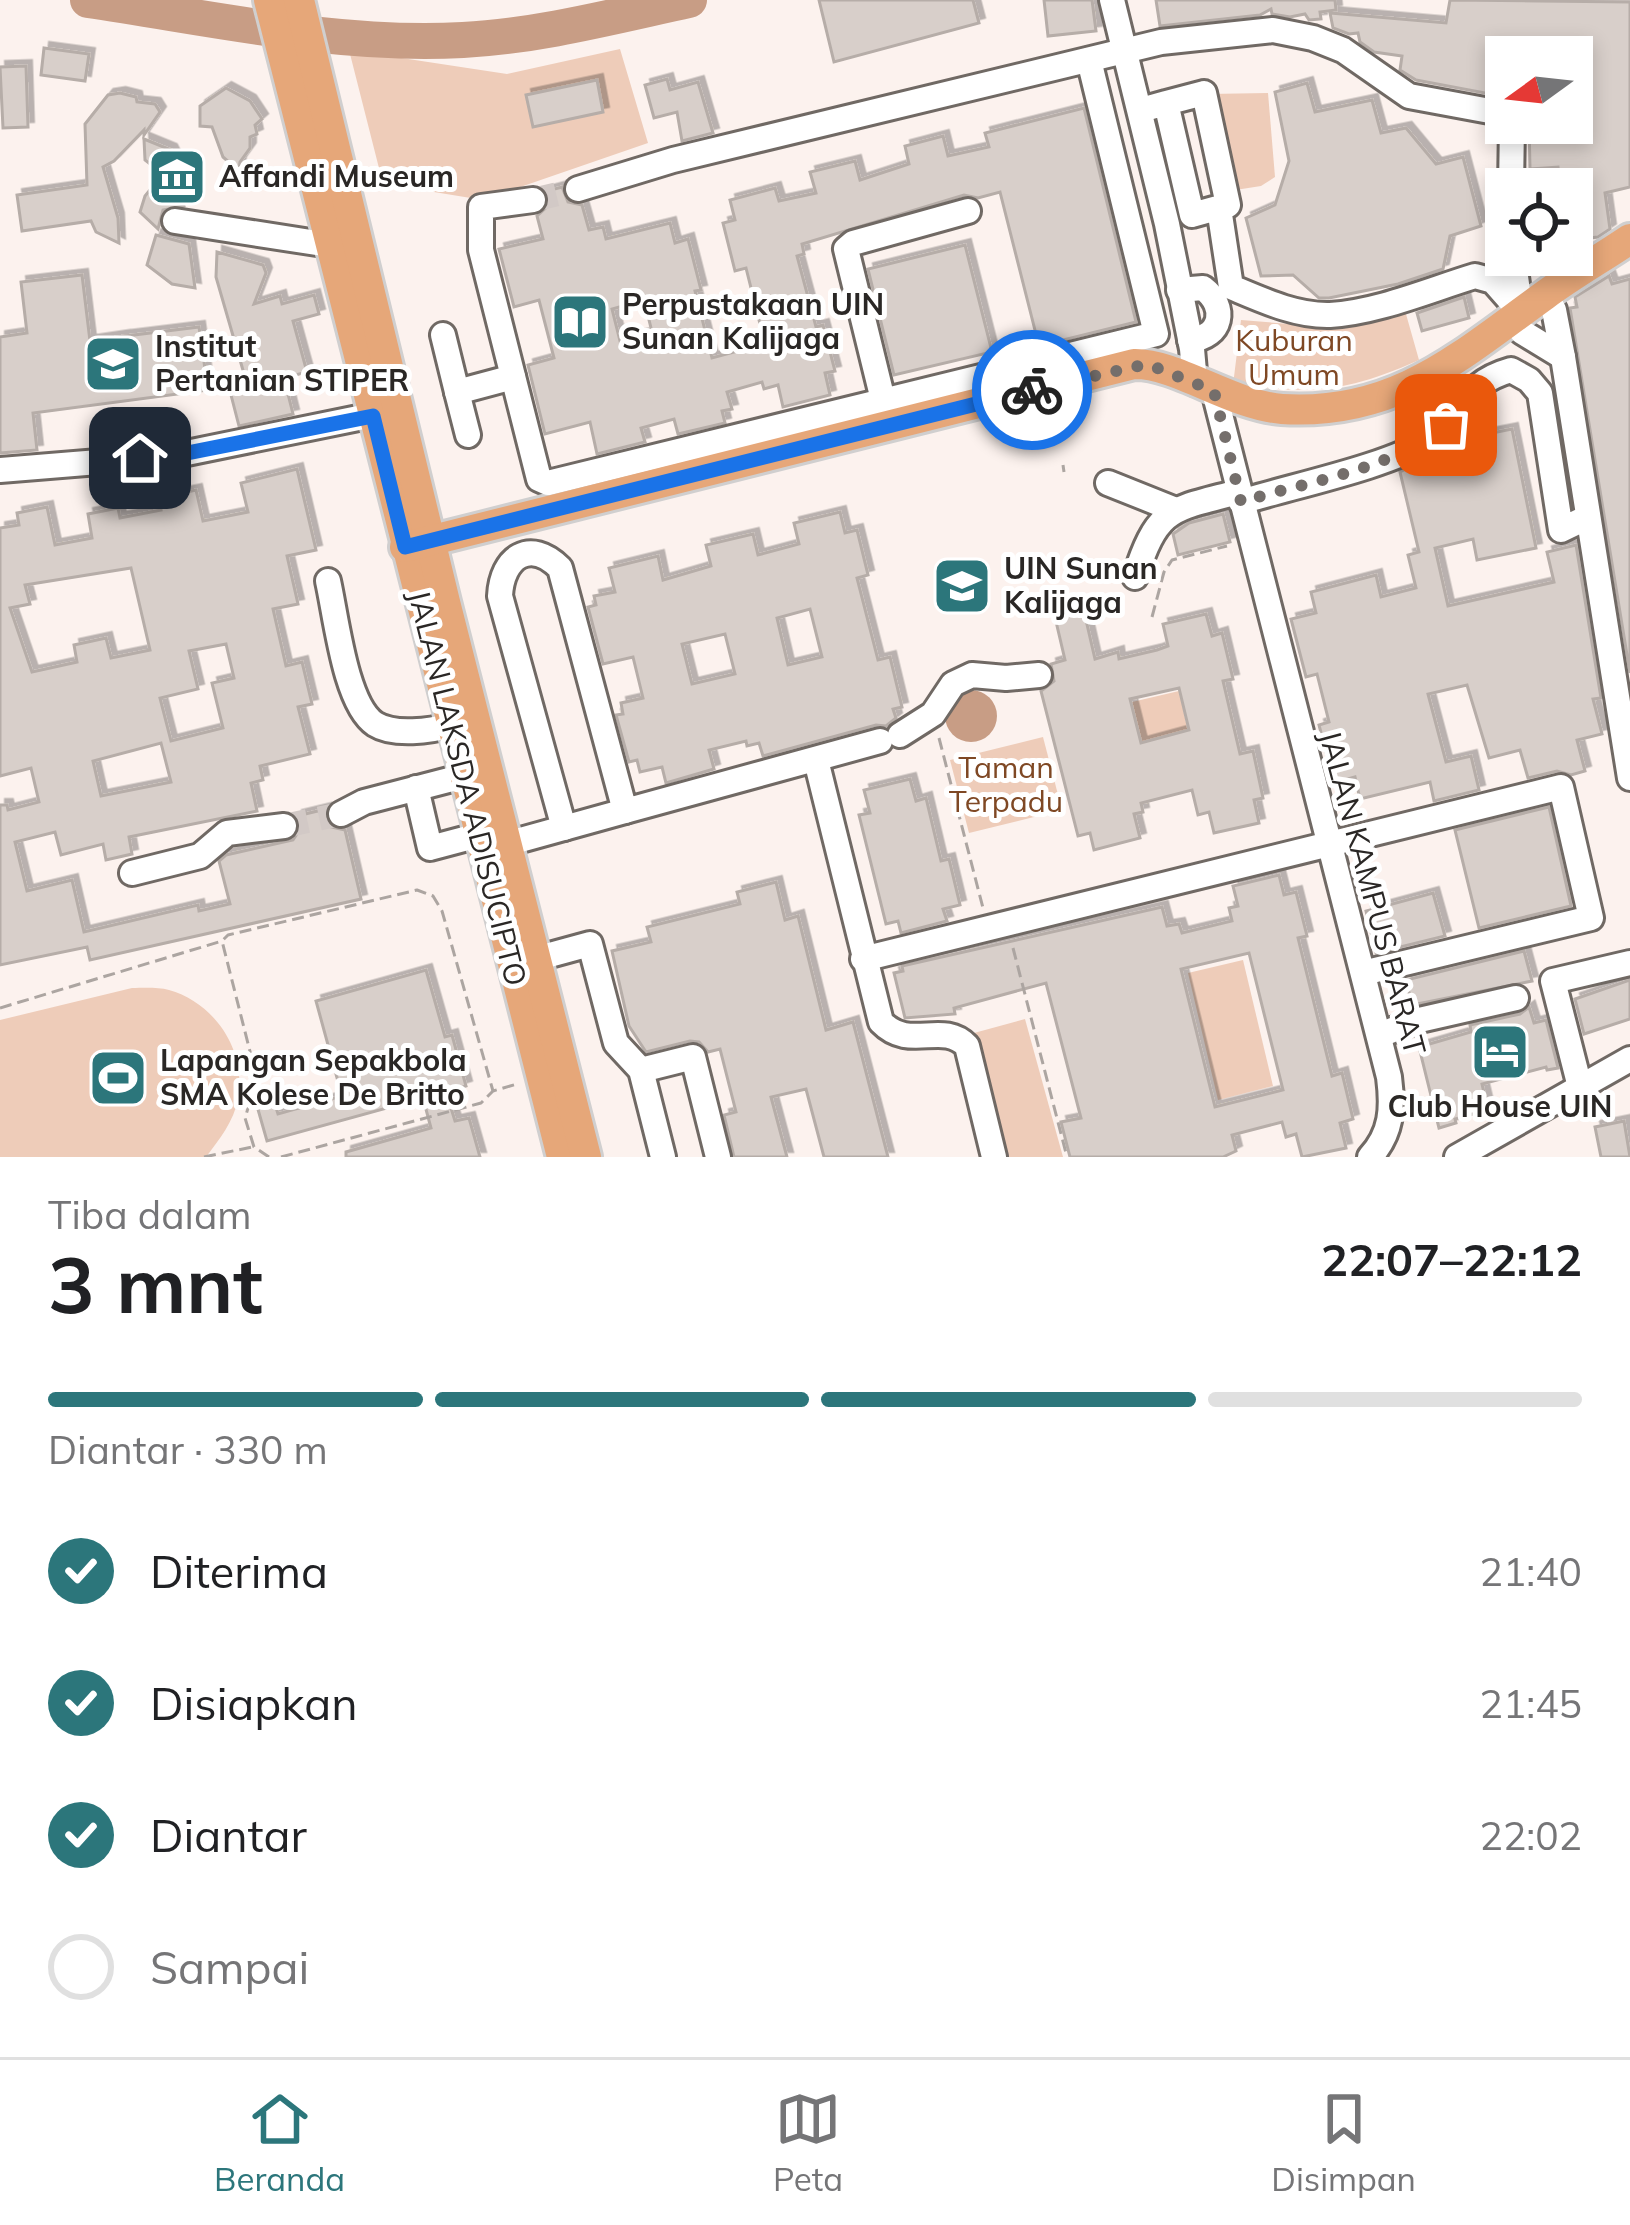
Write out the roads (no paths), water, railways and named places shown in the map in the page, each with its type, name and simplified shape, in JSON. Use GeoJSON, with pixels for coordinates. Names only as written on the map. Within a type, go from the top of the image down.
{"type":"FeatureCollection","features":[{"type":"Feature","properties":{"kind":"main road","name":"JALAN LAKSDA ADISUCIPTO"},"geometry":{"type":"LineString","coordinates":[[269,0],[310,101],[546,1045],[586,1157]]}},
{"type":"Feature","properties":{"kind":"main road","name":"JALAN LAKSDA ADISUCIPTO"},"geometry":{"type":"LineString","coordinates":[[299,0],[330,245],[373,416],[418,543],[464,776],[493,839],[535,959],[562,1157]]}},
{"type":"Feature","properties":{"kind":"main road"},"geometry":{"type":"LineString","coordinates":[[418,543],[730,452],[1134,364],[1147,364],[1261,406],[1287,409],[1368,402],[1459,361],[1630,239]]}},
{"type":"Feature","properties":{"kind":"street","name":"JALAN KAMPUS BARAT"},"geometry":{"type":"LineString","coordinates":[[1112,0],[1141,110],[1190,340],[1240,497],[1380,1035],[1393,1103],[1390,1124],[1370,1157]]}},
{"type":"Feature","properties":{"kind":"street"},"geometry":{"type":"LineString","coordinates":[[578,189],[673,160],[1161,42],[1273,30],[1343,50],[1409,96],[1485,110]]}},
{"type":"Feature","properties":{"kind":"street"},"geometry":{"type":"LineString","coordinates":[[533,200],[481,207],[481,250],[543,483],[730,452],[883,400],[1156,334],[1089,60]]}},
{"type":"Feature","properties":{"kind":"street"},"geometry":{"type":"LineString","coordinates":[[1141,110],[1166,103],[1204,93],[1228,205],[1191,214],[1166,103]]}},
{"type":"Feature","properties":{"kind":"street"},"geometry":{"type":"LineString","coordinates":[[1190,340],[1206,337],[1217,325],[1223,293],[1220,208]]}},
{"type":"Feature","properties":{"kind":"street"},"geometry":{"type":"LineString","coordinates":[[883,400],[847,248],[968,211]]}},
{"type":"Feature","properties":{"kind":"street"},"geometry":{"type":"LineString","coordinates":[[1129,223],[1165,215]]}},
{"type":"Feature","properties":{"kind":"street"},"geometry":{"type":"LineString","coordinates":[[175,221],[330,245]]}},
{"type":"Feature","properties":{"kind":"street"},"geometry":{"type":"LineString","coordinates":[[1179,290],[1195,286],[1327,315],[1357,311],[1475,276],[1493,281],[1526,309],[1554,310],[1629,769]]}},
{"type":"Feature","properties":{"kind":"street"},"geometry":{"type":"LineString","coordinates":[[1518,276],[1526,309],[1522,332],[1563,357]]}},
{"type":"Feature","properties":{"kind":"street"},"geometry":{"type":"LineString","coordinates":[[443,335],[468,435]]}},
{"type":"Feature","properties":{"kind":"street"},"geometry":{"type":"LineString","coordinates":[[1108,483],[1173,509],[1240,497],[1425,443],[1446,425],[1479,382],[1511,370],[1529,380],[1540,394],[1561,530],[1588,517]]}},
{"type":"Feature","properties":{"kind":"street"},"geometry":{"type":"LineString","coordinates":[[457,392],[513,377]]}},
{"type":"Feature","properties":{"kind":"street"},"geometry":{"type":"LineString","coordinates":[[0,470],[172,456],[373,416]]}},
{"type":"Feature","properties":{"kind":"street"},"geometry":{"type":"LineString","coordinates":[[1135,577],[1146,543],[1173,509]]}},
{"type":"Feature","properties":{"kind":"street"},"geometry":{"type":"LineString","coordinates":[[564,828],[500,596],[508,562],[522,555],[537,554],[560,568],[625,811]]}},
{"type":"Feature","properties":{"kind":"street"},"geometry":{"type":"LineString","coordinates":[[328,580],[348,674],[359,706],[373,723],[388,729],[426,731],[451,725]]}},
{"type":"Feature","properties":{"kind":"street"},"geometry":{"type":"LineString","coordinates":[[416,788],[430,848],[564,828],[890,738],[933,714],[953,684],[972,675],[1039,675]]}},
{"type":"Feature","properties":{"kind":"street"},"geometry":{"type":"LineString","coordinates":[[816,760],[881,1022],[903,1038],[951,1035],[967,1046],[994,1157]]}},
{"type":"Feature","properties":{"kind":"street"},"geometry":{"type":"LineString","coordinates":[[341,814],[364,802],[464,776]]}},
{"type":"Feature","properties":{"kind":"street"},"geometry":{"type":"LineString","coordinates":[[863,959],[1562,787],[1591,918],[1363,973]]}},
{"type":"Feature","properties":{"kind":"street"},"geometry":{"type":"LineString","coordinates":[[132,873],[200,856],[227,833],[284,826]]}},
{"type":"Feature","properties":{"kind":"street"},"geometry":{"type":"LineString","coordinates":[[535,959],[590,944],[616,1043],[641,1070],[663,1157]]}},
{"type":"Feature","properties":{"kind":"street"},"geometry":{"type":"LineString","coordinates":[[1580,1087],[1553,981],[1630,963]]}},
{"type":"Feature","properties":{"kind":"street"},"geometry":{"type":"LineString","coordinates":[[1380,1035],[1415,1021],[1516,998]]}},
{"type":"Feature","properties":{"kind":"street"},"geometry":{"type":"LineString","coordinates":[[641,1070],[693,1058],[718,1157]]}},
{"type":"Feature","properties":{"kind":"street"},"geometry":{"type":"LineString","coordinates":[[1457,1157],[1630,1059]]}},
{"type":"Feature","properties":{"kind":"waterway"},"geometry":{"type":"LineString","coordinates":[[88,0],[275,29],[416,41],[520,34],[689,0]]}},
{"type":"Feature","properties":{"kind":"tunnel"},"geometry":{"type":"LineString","coordinates":[[533,200],[578,189]]}},
{"type":"Feature","properties":{"kind":"tunnel"},"geometry":{"type":"LineString","coordinates":[[284,826],[341,814]]}},
{"type":"Feature","properties":{"kind":"place","name":"Affandi Museum"},"geometry":{"type":"Point","coordinates":[177,177]}},
{"type":"Feature","properties":{"kind":"place","name":"Perpustakaan UIN Sunan Kalijaga"},"geometry":{"type":"Point","coordinates":[580,322]}},
{"type":"Feature","properties":{"kind":"place","name":"Institut Pertanian STIPER"},"geometry":{"type":"Point","coordinates":[113,364]}},
{"type":"Feature","properties":{"kind":"place","name":"UIN Sunan Kalijaga"},"geometry":{"type":"Point","coordinates":[962,586]}},
{"type":"Feature","properties":{"kind":"place","name":"Club House UIN"},"geometry":{"type":"Point","coordinates":[1500,1052]}},
{"type":"Feature","properties":{"kind":"place","name":"Lapangan Sepakbola SMA Kolese De Britto"},"geometry":{"type":"Point","coordinates":[118,1078]}},
{"type":"Feature","properties":{"kind":"park label","name":"Kuburan Umum"},"geometry":{"type":"Point","coordinates":[1294,358]}},
{"type":"Feature","properties":{"kind":"park label","name":"Taman Terpadu"},"geometry":{"type":"Point","coordinates":[1006,785]}}]}
